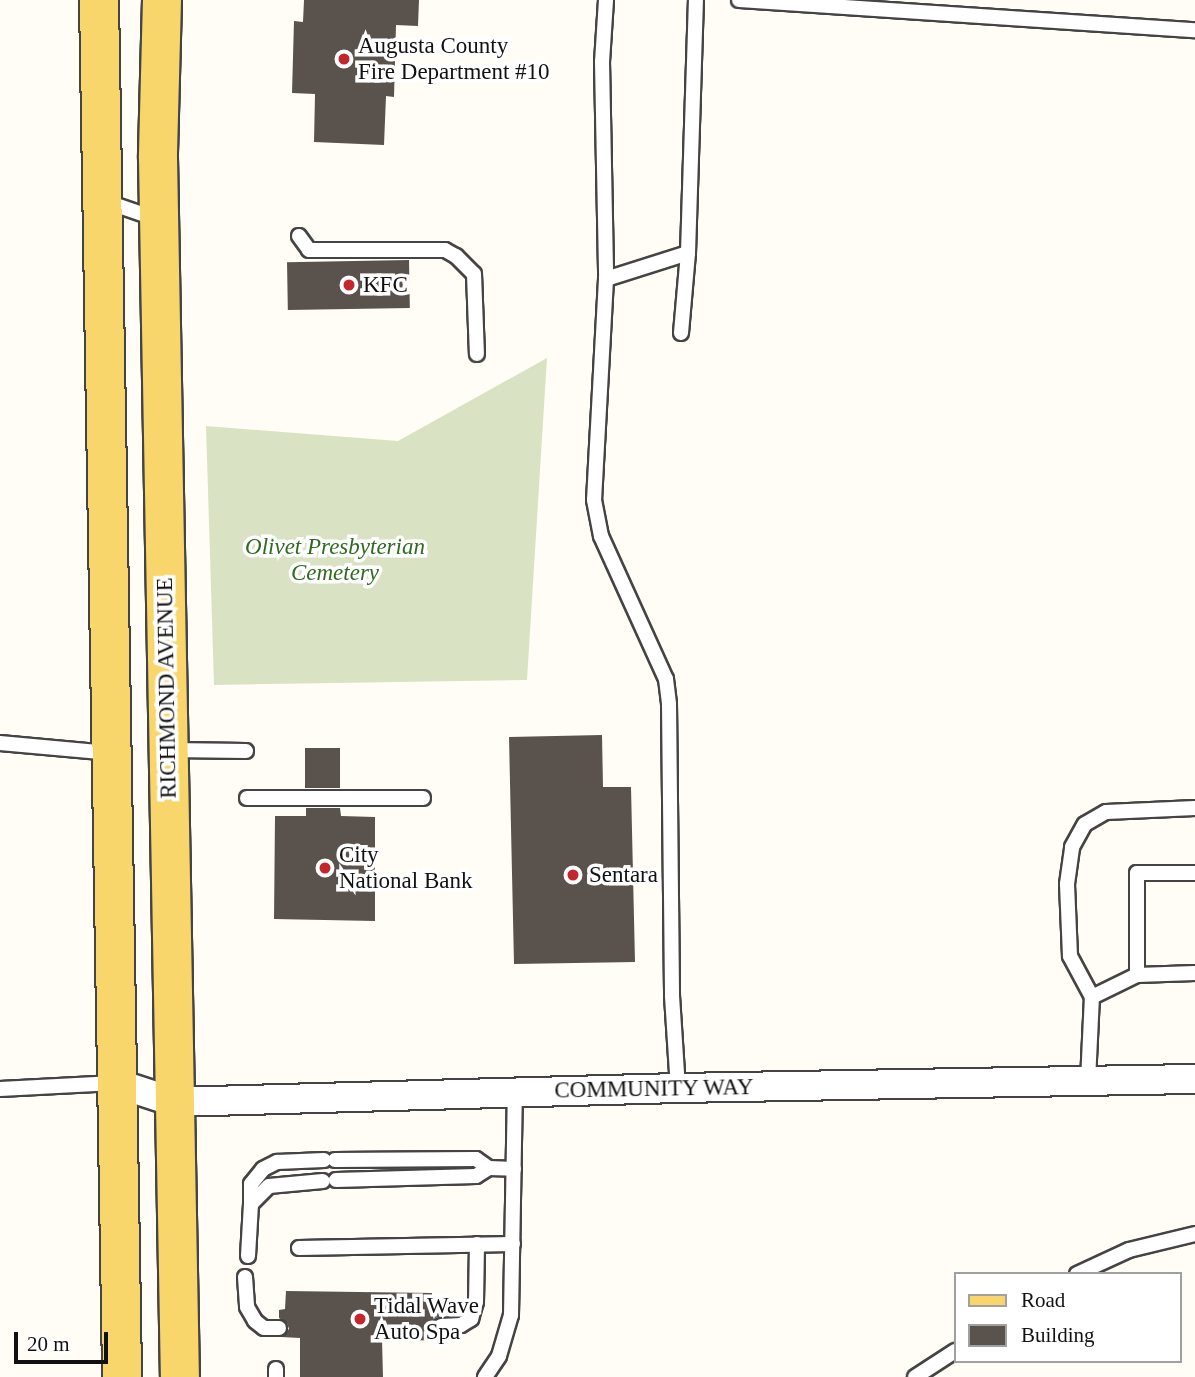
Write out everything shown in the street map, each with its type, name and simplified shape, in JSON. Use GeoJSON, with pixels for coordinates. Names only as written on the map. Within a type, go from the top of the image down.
{"type":"FeatureCollection","features":[{"type":"Feature","properties":{"kind":"main road"},"geometry":{"type":"LineString","coordinates":[[99,0],[122,1377]]}},
{"type":"Feature","properties":{"kind":"main road","name":"RICHMOND AVENUE"},"geometry":{"type":"LineString","coordinates":[[162,0],[159,220],[180,1377]]}},
{"type":"Feature","properties":{"kind":"street","name":"COMMUNITY WAY"},"geometry":{"type":"LineString","coordinates":[[116,1083],[174,1102],[678,1088],[1195,1079]]}},
{"type":"Feature","properties":{"kind":"lane"},"geometry":{"type":"LineString","coordinates":[[606,0],[602,62],[606,279],[594,500],[601,536],[666,679],[669,704],[672,996],[678,1088]]}},
{"type":"Feature","properties":{"kind":"lane"},"geometry":{"type":"LineString","coordinates":[[681,333],[688,253],[696,0]]}},
{"type":"Feature","properties":{"kind":"lane"},"geometry":{"type":"LineString","coordinates":[[739,0],[1195,30]]}},
{"type":"Feature","properties":{"kind":"lane"},"geometry":{"type":"LineString","coordinates":[[102,201],[159,220]]}},
{"type":"Feature","properties":{"kind":"lane"},"geometry":{"type":"LineString","coordinates":[[299,236],[309,250],[444,250],[456,256],[474,274],[477,354]]}},
{"type":"Feature","properties":{"kind":"lane"},"geometry":{"type":"LineString","coordinates":[[606,279],[688,253]]}},
{"type":"Feature","properties":{"kind":"lane"},"geometry":{"type":"LineString","coordinates":[[0,743],[110,754]]}},
{"type":"Feature","properties":{"kind":"lane"},"geometry":{"type":"LineString","coordinates":[[168,750],[246,751]]}},
{"type":"Feature","properties":{"kind":"lane"},"geometry":{"type":"LineString","coordinates":[[247,799],[424,798]]}},
{"type":"Feature","properties":{"kind":"lane"},"geometry":{"type":"LineString","coordinates":[[1088,1081],[1092,997],[1070,956],[1067,884],[1072,847],[1085,824],[1106,812],[1195,808]]}},
{"type":"Feature","properties":{"kind":"lane"},"geometry":{"type":"LineString","coordinates":[[1137,975],[1137,873],[1195,873]]}},
{"type":"Feature","properties":{"kind":"lane"},"geometry":{"type":"LineString","coordinates":[[1092,997],[1137,975],[1195,973]]}},
{"type":"Feature","properties":{"kind":"lane"},"geometry":{"type":"LineString","coordinates":[[0,1088],[116,1083]]}},
{"type":"Feature","properties":{"kind":"lane"},"geometry":{"type":"LineString","coordinates":[[485,1377],[499,1356],[511,1315],[515,1092]]}},
{"type":"Feature","properties":{"kind":"lane"},"geometry":{"type":"LineString","coordinates":[[248,1256],[251,1184],[263,1169],[276,1162],[476,1159],[489,1168],[514,1169]]}},
{"type":"Feature","properties":{"kind":"lane"},"geometry":{"type":"LineString","coordinates":[[251,1204],[269,1186],[329,1180],[476,1176],[489,1168]]}},
{"type":"Feature","properties":{"kind":"lane"},"geometry":{"type":"LineString","coordinates":[[1081,1272],[1129,1250],[1195,1234]]}},
{"type":"Feature","properties":{"kind":"lane"},"geometry":{"type":"LineString","coordinates":[[441,1326],[461,1325],[471,1319],[476,1301],[478,1244]]}},
{"type":"Feature","properties":{"kind":"lane"},"geometry":{"type":"LineString","coordinates":[[299,1248],[513,1244]]}},
{"type":"Feature","properties":{"kind":"lane"},"geometry":{"type":"LineString","coordinates":[[245,1277],[247,1307],[255,1321],[264,1328],[279,1328]]}},
{"type":"Feature","properties":{"kind":"lane"},"geometry":{"type":"LineString","coordinates":[[915,1377],[954,1352]]}},
{"type":"Feature","properties":{"kind":"green space","name":"Olivet Presbyterian Cemetery"},"geometry":{"type":"Polygon","coordinates":[[[547,358],[527,680],[214,685],[206,426],[398,441],[547,358]]]}},
{"type":"Feature","properties":{"kind":"building","name":"Augusta County Fire Department #10"},"geometry":{"type":"Polygon","coordinates":[[[304,0],[419,0],[418,26],[396,25],[394,97],[386,96],[384,145],[314,142],[315,94],[292,93],[294,21],[303,22],[304,0]]]}},
{"type":"Feature","properties":{"kind":"building","name":"KFC"},"geometry":{"type":"Polygon","coordinates":[[[409,260],[410,308],[288,310],[287,262],[409,260]]]}},
{"type":"Feature","properties":{"kind":"building","name":"Sentara"},"geometry":{"type":"Polygon","coordinates":[[[602,735],[603,787],[631,787],[635,962],[514,964],[509,737],[602,735]]]}},
{"type":"Feature","properties":{"kind":"building"},"geometry":{"type":"Polygon","coordinates":[[[305,748],[340,748],[340,788],[305,788],[305,748]]]}},
{"type":"Feature","properties":{"kind":"building","name":"City National Bank"},"geometry":{"type":"Polygon","coordinates":[[[306,808],[340,808],[341,816],[375,817],[375,921],[274,919],[275,816],[306,816],[306,808]]]}},
{"type":"Feature","properties":{"kind":"building","name":"Tidal Wave Auto Spa"},"geometry":{"type":"Polygon","coordinates":[[[286,1291],[432,1293],[433,1311],[442,1311],[442,1316],[435,1318],[432,1327],[441,1336],[441,1341],[382,1339],[383,1377],[300,1377],[300,1338],[281,1337],[289,1329],[287,1323],[279,1318],[279,1310],[285,1309],[286,1291]]]}},
{"type":"Feature","properties":{"kind":"place","name":"Augusta County Fire Department #10"},"geometry":{"type":"Point","coordinates":[344,59]}},
{"type":"Feature","properties":{"kind":"place","name":"KFC"},"geometry":{"type":"Point","coordinates":[349,285]}},
{"type":"Feature","properties":{"kind":"place","name":"City National Bank"},"geometry":{"type":"Point","coordinates":[325,868]}},
{"type":"Feature","properties":{"kind":"place","name":"Sentara"},"geometry":{"type":"Point","coordinates":[573,875]}},
{"type":"Feature","properties":{"kind":"place","name":"Tidal Wave Auto Spa"},"geometry":{"type":"Point","coordinates":[360,1319]}}]}
